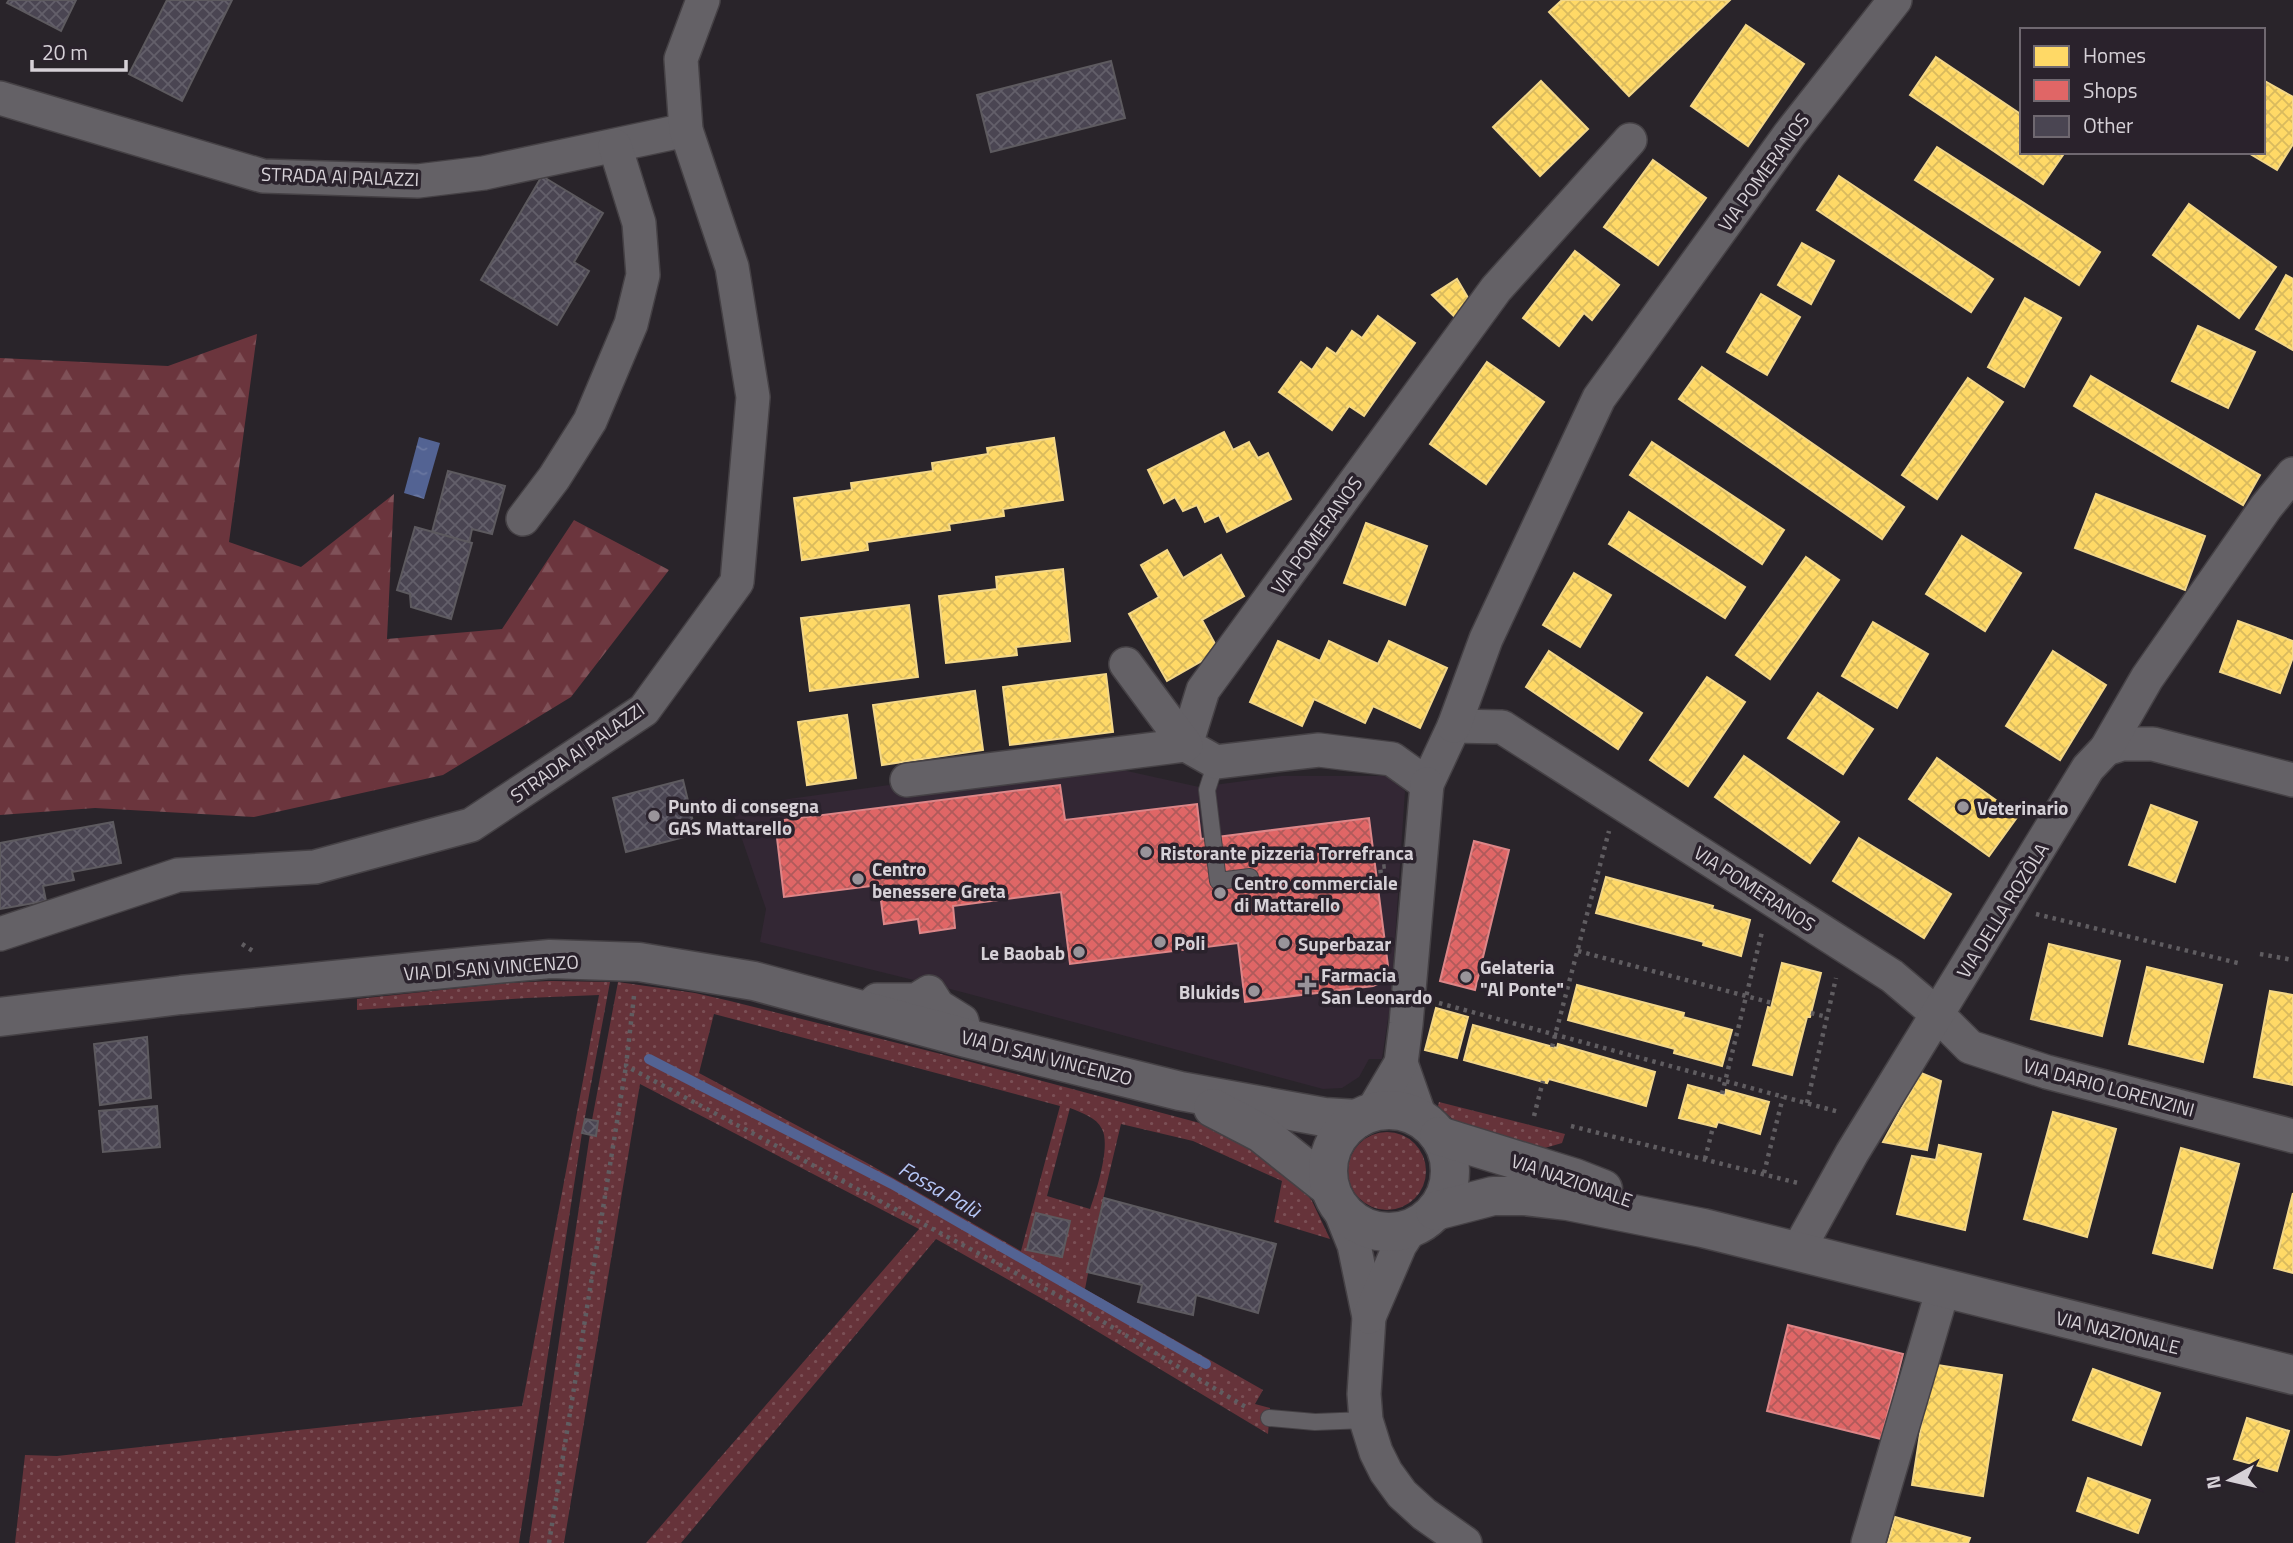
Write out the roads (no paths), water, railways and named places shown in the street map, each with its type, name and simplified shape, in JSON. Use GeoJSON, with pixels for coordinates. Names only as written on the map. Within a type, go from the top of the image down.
{"type":"FeatureCollection","features":[{"type":"Feature","properties":{"kind":"main road","name":"VIA DI SAN VINCENZO"},"geometry":{"type":"LineString","coordinates":[[0,1017],[181,995],[550,959],[639,962],[754,981],[966,1038],[1180,1091],[1324,1117],[1364,1116]]}},
{"type":"Feature","properties":{"kind":"main road","name":"VIA DI SAN VINCENZO"},"geometry":{"type":"LineString","coordinates":[[1180,1091],[1261,1133],[1334,1197]]}},
{"type":"Feature","properties":{"kind":"main road","name":"VIA NAZIONALE"},"geometry":{"type":"LineString","coordinates":[[1364,1116],[1389,1110],[1406,1112],[1430,1128],[1574,1178],[1703,1228]]}},
{"type":"Feature","properties":{"kind":"main road"},"geometry":{"type":"LineString","coordinates":[[1334,1197],[1328,1168],[1332,1149],[1341,1133],[1364,1116]]}},
{"type":"Feature","properties":{"kind":"main road"},"geometry":{"type":"LineString","coordinates":[[1423,1220],[1445,1194],[1450,1174],[1447,1154],[1430,1128]]}},
{"type":"Feature","properties":{"kind":"main road","name":"VIA NAZIONALE"},"geometry":{"type":"LineString","coordinates":[[1334,1197],[1352,1220],[1371,1230],[1391,1233],[1493,1196],[1568,1201],[1703,1228],[2293,1374]]}},
{"type":"Feature","properties":{"kind":"street","name":"STRADA AI PALAZZI"},"geometry":{"type":"LineString","coordinates":[[0,934],[178,875],[315,867],[471,825],[644,710],[737,582],[752,397],[732,267],[687,130],[681,59],[703,0]]}},
{"type":"Feature","properties":{"kind":"street","name":"VIA POMERANOS"},"geometry":{"type":"LineString","coordinates":[[1364,1116],[1401,1063],[1427,783],[1454,726],[1486,639],[1599,398],[1789,135],[1895,0]]}},
{"type":"Feature","properties":{"kind":"street","name":"STRADA AI PALAZZI"},"geometry":{"type":"LineString","coordinates":[[0,98],[263,176],[418,181],[484,173],[687,130]]}},
{"type":"Feature","properties":{"kind":"street","name":"VIA POMERANOS"},"geometry":{"type":"LineString","coordinates":[[1186,745],[1203,690],[1496,289],[1630,140]]}},
{"type":"Feature","properties":{"kind":"street"},"geometry":{"type":"LineString","coordinates":[[523,519],[554,478],[590,421],[632,324],[643,275],[639,223],[615,146]]}},
{"type":"Feature","properties":{"kind":"street","name":"VIA DELLA ROZÒLA"},"geometry":{"type":"LineString","coordinates":[[1797,1252],[1830,1190],[2088,768],[2106,750],[2147,678],[2266,508],[2293,474]]}},
{"type":"Feature","properties":{"kind":"street"},"geometry":{"type":"LineString","coordinates":[[1126,664],[1211,776],[1319,750],[1392,759],[1427,783]]}},
{"type":"Feature","properties":{"kind":"street","name":"VIA POMERANOS"},"geometry":{"type":"LineString","coordinates":[[1454,726],[1502,727],[1892,976],[1937,1014]]}},
{"type":"Feature","properties":{"kind":"street"},"geometry":{"type":"LineString","coordinates":[[2106,750],[2122,744],[2152,744],[2293,780]]}},
{"type":"Feature","properties":{"kind":"street"},"geometry":{"type":"LineString","coordinates":[[907,780],[1186,745]]}},
{"type":"Feature","properties":{"kind":"street","name":"VIA DARIO LORENZINI"},"geometry":{"type":"LineString","coordinates":[[1937,1014],[1970,1046],[2047,1072],[2293,1136]]}},
{"type":"Feature","properties":{"kind":"street","name":"VIA POMERANOS"},"geometry":{"type":"LineString","coordinates":[[1401,1063],[1430,1128]]}},
{"type":"Feature","properties":{"kind":"street"},"geometry":{"type":"LineString","coordinates":[[1334,1197],[1354,1245],[1369,1317],[1364,1394],[1366,1420],[1376,1452],[1402,1494],[1424,1514],[1465,1543]]}},
{"type":"Feature","properties":{"kind":"street"},"geometry":{"type":"LineString","coordinates":[[1369,1317],[1400,1245],[1423,1220]]}},
{"type":"Feature","properties":{"kind":"street"},"geometry":{"type":"LineString","coordinates":[[1868,1543],[1943,1289]]}},
{"type":"Feature","properties":{"kind":"lane"},"geometry":{"type":"LineString","coordinates":[[1211,776],[1213,838],[1218,881],[1251,877]]}},
{"type":"Feature","properties":{"kind":"lane"},"geometry":{"type":"LineString","coordinates":[[1269,1418],[1327,1423],[1366,1420]]}},
{"type":"Feature","properties":{"kind":"water"},"geometry":{"type":"Polygon","coordinates":[[[419,437],[440,443],[424,499],[404,493],[419,437]]]}},
{"type":"Feature","properties":{"kind":"waterway","name":"Fossa Palù"},"geometry":{"type":"LineString","coordinates":[[649,1059],[892,1184],[1206,1364]]}},
{"type":"Feature","properties":{"kind":"place","name":"Veterinario"},"geometry":{"type":"Point","coordinates":[1963,807]}},
{"type":"Feature","properties":{"kind":"place","name":"Punto di consegna GAS Mattarello"},"geometry":{"type":"Point","coordinates":[654,816]}},
{"type":"Feature","properties":{"kind":"place","name":"Ristorante pizzeria Torrefranca"},"geometry":{"type":"Point","coordinates":[1146,852]}},
{"type":"Feature","properties":{"kind":"place","name":"Centro benessere Greta"},"geometry":{"type":"Point","coordinates":[858,879]}},
{"type":"Feature","properties":{"kind":"place","name":"Centro commerciale di Mattarello"},"geometry":{"type":"Point","coordinates":[1220,893]}},
{"type":"Feature","properties":{"kind":"place","name":"Poli"},"geometry":{"type":"Point","coordinates":[1160,942]}},
{"type":"Feature","properties":{"kind":"place","name":"Superbazar"},"geometry":{"type":"Point","coordinates":[1284,943]}},
{"type":"Feature","properties":{"kind":"place","name":"Le Baobab"},"geometry":{"type":"Point","coordinates":[1079,952]}},
{"type":"Feature","properties":{"kind":"place","name":"Gelateria \"Al Ponte\""},"geometry":{"type":"Point","coordinates":[1466,977]}},
{"type":"Feature","properties":{"kind":"place","name":"Farmacia San Leonardo"},"geometry":{"type":"Point","coordinates":[1307,985]}},
{"type":"Feature","properties":{"kind":"place","name":"Blukids"},"geometry":{"type":"Point","coordinates":[1254,991]}}]}
